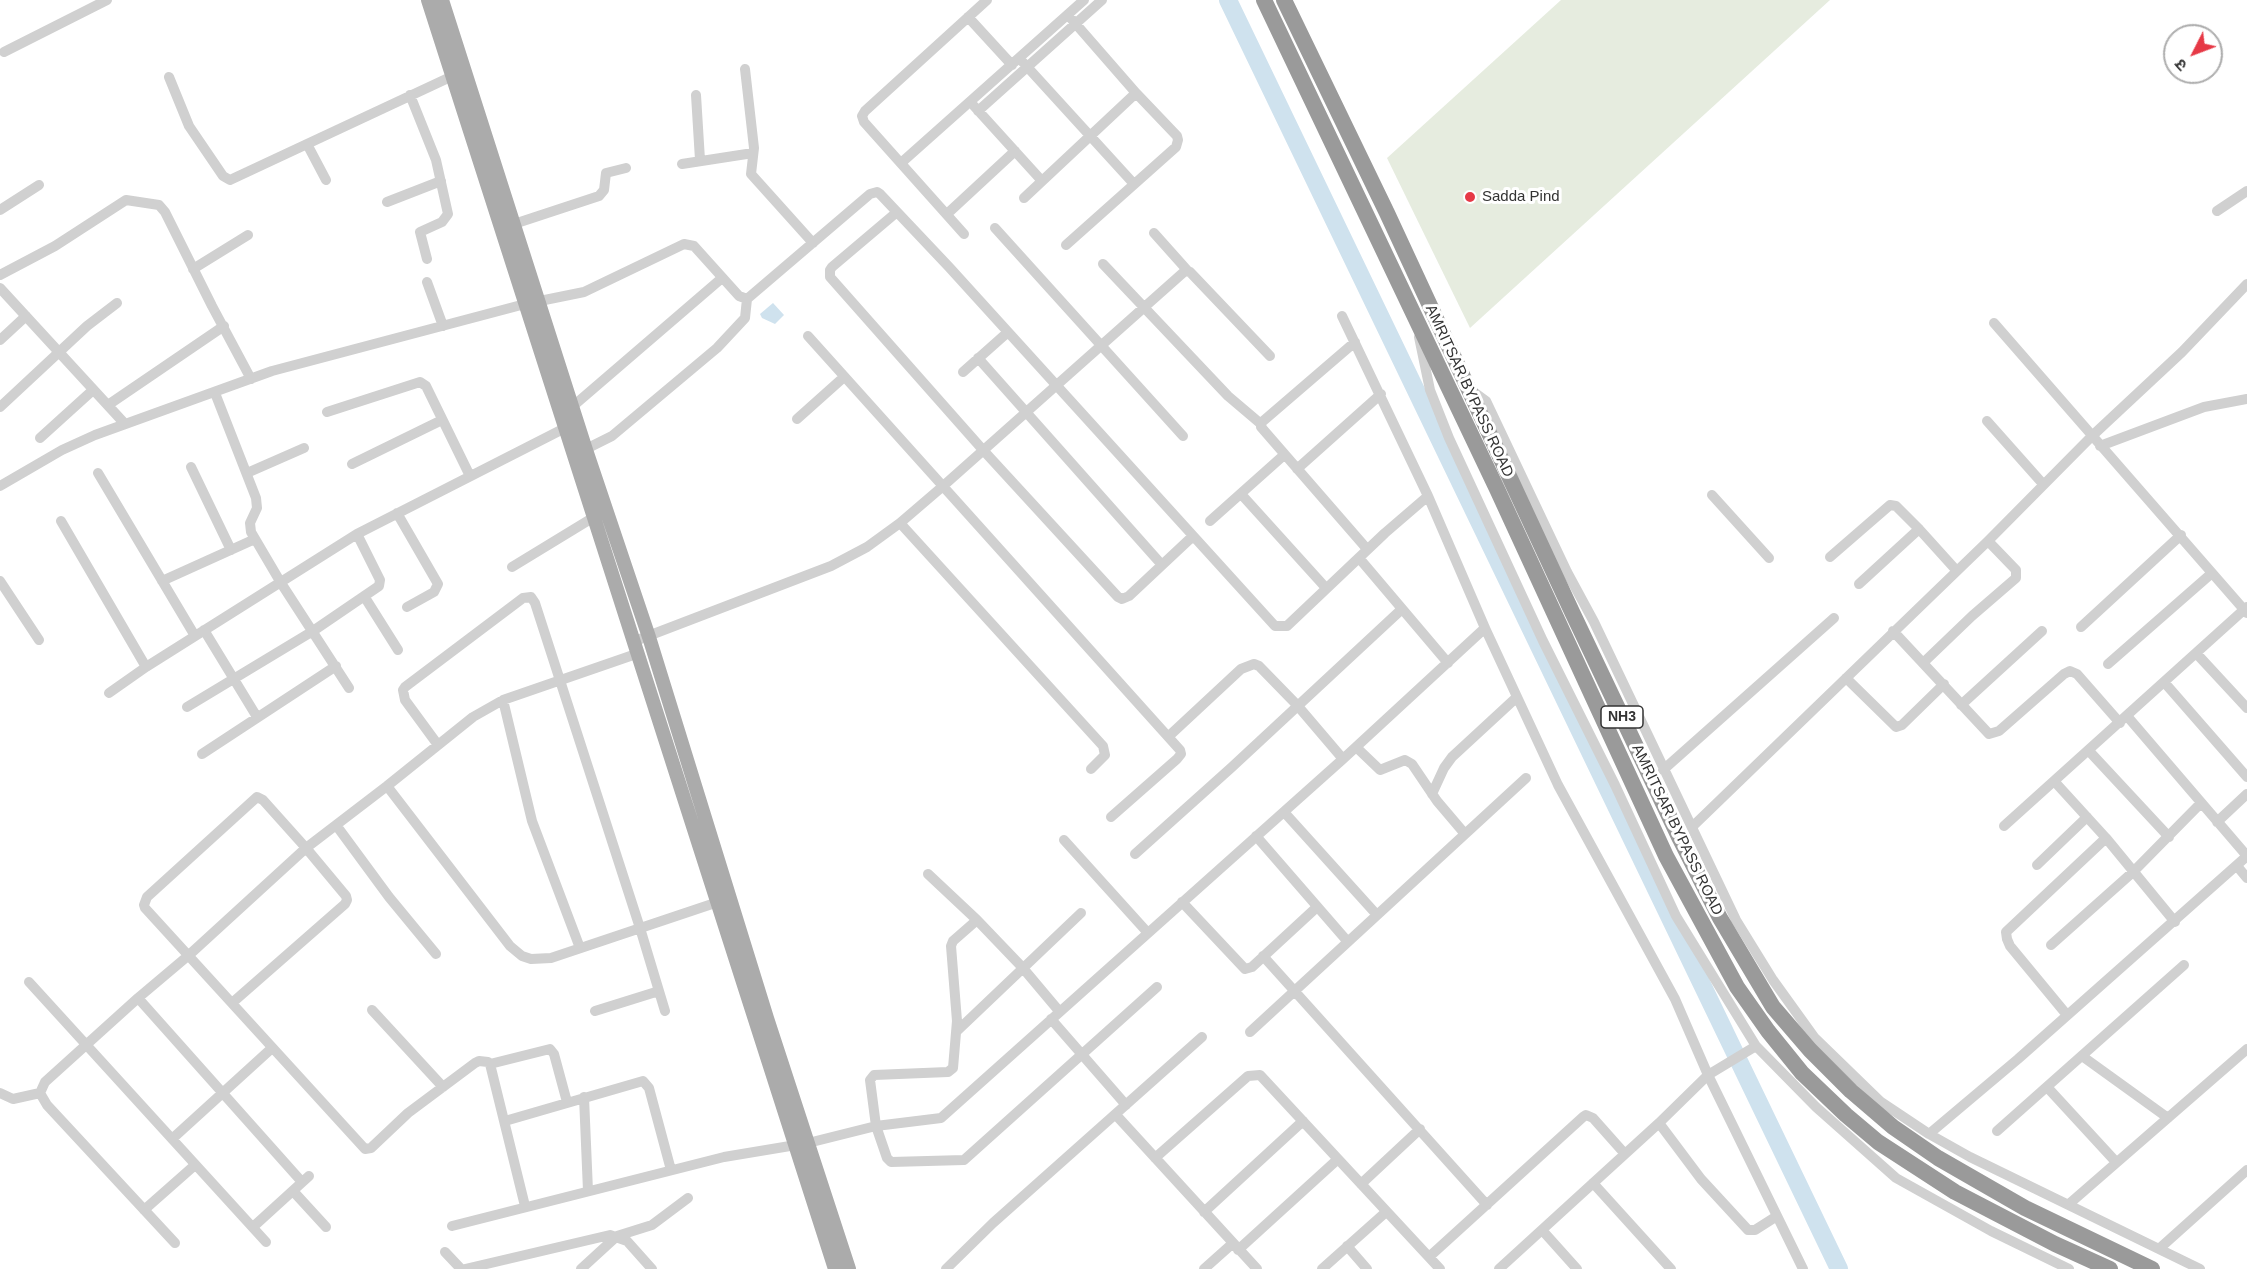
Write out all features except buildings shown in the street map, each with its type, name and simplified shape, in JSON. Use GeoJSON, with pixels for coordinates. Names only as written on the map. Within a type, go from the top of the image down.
{"type":"FeatureCollection","features":[{"type":"Feature","properties":{"kind":"highway","name":"AMRITSAR BYPASS ROAD"},"geometry":{"type":"LineString","coordinates":[[1264,0],[1497,489],[1671,864],[1737,987],[1802,1072],[1846,1115],[1878,1142],[1955,1192],[2055,1244],[2110,1269]]}},
{"type":"Feature","properties":{"kind":"highway","name":"AMRITSAR BYPASS ROAD"},"geometry":{"type":"LineString","coordinates":[[1284,0],[1680,839],[1720,918],[1773,1007],[1810,1050],[1851,1091],[1911,1139],[1947,1163],[2017,1203],[2152,1269]]}},
{"type":"Feature","properties":{"kind":"main road"},"geometry":{"type":"LineString","coordinates":[[428,0],[459,73],[514,224],[565,428],[580,452],[801,1144],[835,1269]]}},
{"type":"Feature","properties":{"kind":"main road"},"geometry":{"type":"LineString","coordinates":[[442,0],[459,73],[532,303],[572,407],[594,517],[641,644]]}},
{"type":"Feature","properties":{"kind":"main road"},"geometry":{"type":"LineString","coordinates":[[801,1144],[849,1269]]}},
{"type":"Feature","properties":{"kind":"street"},"geometry":{"type":"LineString","coordinates":[[4,52],[107,0]]}},
{"type":"Feature","properties":{"kind":"street"},"geometry":{"type":"LineString","coordinates":[[964,234],[864,122],[863,113],[987,0]]}},
{"type":"Feature","properties":{"kind":"street"},"geometry":{"type":"LineString","coordinates":[[978,111],[1019,64],[1084,0]]}},
{"type":"Feature","properties":{"kind":"street"},"geometry":{"type":"LineString","coordinates":[[901,163],[970,102],[1076,24],[1102,0]]}},
{"type":"Feature","properties":{"kind":"street"},"geometry":{"type":"LineString","coordinates":[[1066,244],[1176,147],[1178,140],[1177,136],[1068,15]]}},
{"type":"Feature","properties":{"kind":"street"},"geometry":{"type":"LineString","coordinates":[[968,17],[1019,64],[1134,184]]}},
{"type":"Feature","properties":{"kind":"street"},"geometry":{"type":"LineString","coordinates":[[745,69],[753,153],[750,170],[753,178],[813,243]]}},
{"type":"Feature","properties":{"kind":"street"},"geometry":{"type":"LineString","coordinates":[[168,77],[189,126],[220,172],[226,178],[233,179],[459,73]]}},
{"type":"Feature","properties":{"kind":"street"},"geometry":{"type":"LineString","coordinates":[[1024,198],[1136,93]]}},
{"type":"Feature","properties":{"kind":"street"},"geometry":{"type":"LineString","coordinates":[[696,95],[700,160]]}},
{"type":"Feature","properties":{"kind":"street"},"geometry":{"type":"LineString","coordinates":[[410,96],[435,160],[448,214],[442,222],[420,232],[427,259]]}},
{"type":"Feature","properties":{"kind":"street"},"geometry":{"type":"LineString","coordinates":[[970,102],[1042,180]]}},
{"type":"Feature","properties":{"kind":"street"},"geometry":{"type":"LineString","coordinates":[[307,144],[326,180]]}},
{"type":"Feature","properties":{"kind":"street"},"geometry":{"type":"LineString","coordinates":[[946,214],[1015,151]]}},
{"type":"Feature","properties":{"kind":"street"},"geometry":{"type":"LineString","coordinates":[[682,164],[753,153]]}},
{"type":"Feature","properties":{"kind":"street"},"geometry":{"type":"LineString","coordinates":[[514,224],[599,196],[604,190],[606,173],[626,168]]}},
{"type":"Feature","properties":{"kind":"street"},"geometry":{"type":"LineString","coordinates":[[387,202],[441,181]]}},
{"type":"Feature","properties":{"kind":"street"},"geometry":{"type":"LineString","coordinates":[[0,210],[39,185]]}},
{"type":"Feature","properties":{"kind":"street"},"geometry":{"type":"LineString","coordinates":[[2217,211],[2247,191]]}},
{"type":"Feature","properties":{"kind":"street"},"geometry":{"type":"LineString","coordinates":[[580,452],[612,436],[717,348],[743,323],[747,299],[870,194],[880,194],[1275,626],[1287,626],[1428,495]]}},
{"type":"Feature","properties":{"kind":"street"},"geometry":{"type":"LineString","coordinates":[[0,275],[56,246],[126,200],[148,205],[157,204],[162,208],[251,379]]}},
{"type":"Feature","properties":{"kind":"street"},"geometry":{"type":"LineString","coordinates":[[897,212],[832,267],[830,277],[982,450],[1122,599],[1129,596],[1193,536]]}},
{"type":"Feature","properties":{"kind":"street"},"geometry":{"type":"LineString","coordinates":[[995,228],[1183,436]]}},
{"type":"Feature","properties":{"kind":"street"},"geometry":{"type":"LineString","coordinates":[[1154,233],[1270,356]]}},
{"type":"Feature","properties":{"kind":"street"},"geometry":{"type":"LineString","coordinates":[[193,269],[249,235]]}},
{"type":"Feature","properties":{"kind":"street"},"geometry":{"type":"LineString","coordinates":[[0,486],[62,450],[125,424],[251,379],[298,363],[595,288],[684,244],[694,246],[739,296],[747,299]]}},
{"type":"Feature","properties":{"kind":"street"},"geometry":{"type":"LineString","coordinates":[[1103,264],[1228,396],[1261,424],[1262,429],[1284,455],[1368,549]]}},
{"type":"Feature","properties":{"kind":"street"},"geometry":{"type":"LineString","coordinates":[[40,1093],[45,1082],[138,998],[189,956],[306,848],[473,717],[503,700],[559,680],[847,559],[867,547],[900,523],[1187,270]]}},
{"type":"Feature","properties":{"kind":"street"},"geometry":{"type":"LineString","coordinates":[[572,407],[722,278]]}},
{"type":"Feature","properties":{"kind":"street"},"geometry":{"type":"LineString","coordinates":[[426,282],[443,326]]}},
{"type":"Feature","properties":{"kind":"street"},"geometry":{"type":"LineString","coordinates":[[1692,827],[1988,541],[2092,436],[2182,352],[2247,284]]}},
{"type":"Feature","properties":{"kind":"street"},"geometry":{"type":"LineString","coordinates":[[0,288],[125,424]]}},
{"type":"Feature","properties":{"kind":"street"},"geometry":{"type":"LineString","coordinates":[[0,406],[58,351],[117,303]]}},
{"type":"Feature","properties":{"kind":"street"},"geometry":{"type":"LineString","coordinates":[[0,340],[26,316]]}},
{"type":"Feature","properties":{"kind":"street"},"geometry":{"type":"LineString","coordinates":[[1342,316],[1428,495],[1485,628],[1558,785],[1675,999],[1708,1075],[1803,1269]]}},
{"type":"Feature","properties":{"kind":"street"},"geometry":{"type":"LineString","coordinates":[[1416,322],[1430,390],[1445,428],[1543,641],[1615,785],[1676,916],[1753,1048],[1896,1178],[1991,1231],[2069,1269]]}},
{"type":"Feature","properties":{"kind":"street"},"geometry":{"type":"LineString","coordinates":[[1994,323],[2246,610],[2004,826]]}},
{"type":"Feature","properties":{"kind":"street"},"geometry":{"type":"LineString","coordinates":[[108,405],[224,326]]}},
{"type":"Feature","properties":{"kind":"street"},"geometry":{"type":"LineString","coordinates":[[963,372],[1008,332]]}},
{"type":"Feature","properties":{"kind":"street"},"geometry":{"type":"LineString","coordinates":[[808,336],[1180,750],[1180,756],[1111,817]]}},
{"type":"Feature","properties":{"kind":"street"},"geometry":{"type":"LineString","coordinates":[[1261,424],[1355,342]]}},
{"type":"Feature","properties":{"kind":"street"},"geometry":{"type":"LineString","coordinates":[[978,358],[1162,565]]}},
{"type":"Feature","properties":{"kind":"street"},"geometry":{"type":"LineString","coordinates":[[797,419],[844,377]]}},
{"type":"Feature","properties":{"kind":"street"},"geometry":{"type":"LineString","coordinates":[[327,412],[418,381],[426,386],[470,476]]}},
{"type":"Feature","properties":{"kind":"street"},"geometry":{"type":"LineString","coordinates":[[1467,386],[1486,401],[1736,920],[1773,980],[1814,1037],[1881,1102],[1929,1134],[1970,1157],[2200,1269]]}},
{"type":"Feature","properties":{"kind":"street"},"geometry":{"type":"LineString","coordinates":[[39,438],[93,390]]}},
{"type":"Feature","properties":{"kind":"street"},"geometry":{"type":"LineString","coordinates":[[215,393],[258,504],[250,526],[255,539],[280,584],[313,630],[349,688]]}},
{"type":"Feature","properties":{"kind":"street"},"geometry":{"type":"LineString","coordinates":[[1297,469],[1381,394]]}},
{"type":"Feature","properties":{"kind":"street"},"geometry":{"type":"LineString","coordinates":[[2100,446],[2204,406],[2246,402]]}},
{"type":"Feature","properties":{"kind":"street"},"geometry":{"type":"LineString","coordinates":[[352,464],[442,420]]}},
{"type":"Feature","properties":{"kind":"street"},"geometry":{"type":"LineString","coordinates":[[1986,421],[2043,484]]}},
{"type":"Feature","properties":{"kind":"street"},"geometry":{"type":"LineString","coordinates":[[110,693],[146,667],[357,534],[565,428]]}},
{"type":"Feature","properties":{"kind":"street"},"geometry":{"type":"LineString","coordinates":[[247,473],[304,448]]}},
{"type":"Feature","properties":{"kind":"street"},"geometry":{"type":"LineString","coordinates":[[1210,520],[1284,455]]}},
{"type":"Feature","properties":{"kind":"street"},"geometry":{"type":"LineString","coordinates":[[191,466],[231,550]]}},
{"type":"Feature","properties":{"kind":"street"},"geometry":{"type":"LineString","coordinates":[[98,473],[162,581],[233,678],[257,717]]}},
{"type":"Feature","properties":{"kind":"street"},"geometry":{"type":"LineString","coordinates":[[1241,494],[1326,588]]}},
{"type":"Feature","properties":{"kind":"street"},"geometry":{"type":"LineString","coordinates":[[1712,495],[1769,558]]}},
{"type":"Feature","properties":{"kind":"street"},"geometry":{"type":"LineString","coordinates":[[1830,557],[1890,505],[1896,506],[1956,570]]}},
{"type":"Feature","properties":{"kind":"street"},"geometry":{"type":"LineString","coordinates":[[397,513],[438,584],[434,592],[407,608]]}},
{"type":"Feature","properties":{"kind":"street"},"geometry":{"type":"LineString","coordinates":[[512,567],[594,517]]}},
{"type":"Feature","properties":{"kind":"street"},"geometry":{"type":"LineString","coordinates":[[61,521],[146,667]]}},
{"type":"Feature","properties":{"kind":"street"},"geometry":{"type":"LineString","coordinates":[[900,523],[1103,746],[1105,755],[1091,770]]}},
{"type":"Feature","properties":{"kind":"street"},"geometry":{"type":"LineString","coordinates":[[1859,584],[1919,529]]}},
{"type":"Feature","properties":{"kind":"street"},"geometry":{"type":"LineString","coordinates":[[187,707],[313,630],[379,586],[381,582],[357,534]]}},
{"type":"Feature","properties":{"kind":"street"},"geometry":{"type":"LineString","coordinates":[[2081,627],[2181,535]]}},
{"type":"Feature","properties":{"kind":"street"},"geometry":{"type":"LineString","coordinates":[[162,581],[255,539]]}},
{"type":"Feature","properties":{"kind":"street"},"geometry":{"type":"LineString","coordinates":[[1923,663],[2016,578],[2016,570],[1988,541]]}},
{"type":"Feature","properties":{"kind":"street"},"geometry":{"type":"LineString","coordinates":[[1359,558],[1448,663]]}},
{"type":"Feature","properties":{"kind":"street"},"geometry":{"type":"LineString","coordinates":[[2108,664],[2212,573]]}},
{"type":"Feature","properties":{"kind":"street"},"geometry":{"type":"LineString","coordinates":[[0,581],[39,640]]}},
{"type":"Feature","properties":{"kind":"street"},"geometry":{"type":"LineString","coordinates":[[364,596],[398,650]]}},
{"type":"Feature","properties":{"kind":"street"},"geometry":{"type":"LineString","coordinates":[[438,746],[405,700],[403,690],[528,596],[531,597],[535,603],[665,1011]]}},
{"type":"Feature","properties":{"kind":"street"},"geometry":{"type":"LineString","coordinates":[[1135,854],[1402,609]]}},
{"type":"Feature","properties":{"kind":"street"},"geometry":{"type":"LineString","coordinates":[[1663,770],[1834,618]]}},
{"type":"Feature","properties":{"kind":"street"},"geometry":{"type":"LineString","coordinates":[[452,1226],[724,1157],[801,1144],[876,1126],[932,1120],[946,1115],[1343,759],[1485,628]]}},
{"type":"Feature","properties":{"kind":"street"},"geometry":{"type":"LineString","coordinates":[[1893,631],[1986,732],[1993,734],[2064,674],[2070,671],[2078,674],[2247,856],[2175,922],[1929,1134]]}},
{"type":"Feature","properties":{"kind":"street"},"geometry":{"type":"LineString","coordinates":[[1961,705],[2042,631]]}},
{"type":"Feature","properties":{"kind":"street"},"geometry":{"type":"LineString","coordinates":[[2196,653],[2247,708]]}},
{"type":"Feature","properties":{"kind":"street"},"geometry":{"type":"LineString","coordinates":[[1169,736],[1241,669],[1251,664],[1259,666],[1298,705],[1343,759]]}},
{"type":"Feature","properties":{"kind":"street"},"geometry":{"type":"LineString","coordinates":[[202,754],[336,666]]}},
{"type":"Feature","properties":{"kind":"street"},"geometry":{"type":"LineString","coordinates":[[1846,678],[1896,727],[1902,725],[1944,684]]}},
{"type":"Feature","properties":{"kind":"street"},"geometry":{"type":"LineString","coordinates":[[2163,682],[2247,777]]}},
{"type":"Feature","properties":{"kind":"street"},"geometry":{"type":"LineString","coordinates":[[1432,794],[1444,768],[1452,757],[1517,698]]}},
{"type":"Feature","properties":{"kind":"street"},"geometry":{"type":"LineString","coordinates":[[503,700],[532,821],[580,948]]}},
{"type":"Feature","properties":{"kind":"street"},"geometry":{"type":"LineString","coordinates":[[1356,747],[1380,770],[1399,761],[1409,761],[1432,794],[1465,834]]}},
{"type":"Feature","properties":{"kind":"street"},"geometry":{"type":"LineString","coordinates":[[2088,751],[2169,837]]}},
{"type":"Feature","properties":{"kind":"street"},"geometry":{"type":"LineString","coordinates":[[1250,1032],[1526,778]]}},
{"type":"Feature","properties":{"kind":"street"},"geometry":{"type":"LineString","coordinates":[[2054,782],[2106,838],[2175,922]]}},
{"type":"Feature","properties":{"kind":"street"},"geometry":{"type":"LineString","coordinates":[[387,786],[510,946],[522,956],[531,959],[551,958],[723,901]]}},
{"type":"Feature","properties":{"kind":"street"},"geometry":{"type":"LineString","coordinates":[[2217,822],[2247,794]]}},
{"type":"Feature","properties":{"kind":"street"},"geometry":{"type":"LineString","coordinates":[[232,1003],[345,904],[346,896],[261,798],[253,799],[145,900],[145,908],[364,1149],[371,1148],[408,1113],[475,1062],[484,1061],[490,1064],[550,1049],[554,1054],[567,1102]]}},
{"type":"Feature","properties":{"kind":"street"},"geometry":{"type":"LineString","coordinates":[[2051,945],[2133,872],[2200,804]]}},
{"type":"Feature","properties":{"kind":"street"},"geometry":{"type":"LineString","coordinates":[[1284,812],[1377,915]]}},
{"type":"Feature","properties":{"kind":"street"},"geometry":{"type":"LineString","coordinates":[[2037,865],[2087,817]]}},
{"type":"Feature","properties":{"kind":"street"},"geometry":{"type":"LineString","coordinates":[[336,825],[436,954]]}},
{"type":"Feature","properties":{"kind":"street"},"geometry":{"type":"LineString","coordinates":[[1256,836],[1348,942]]}},
{"type":"Feature","properties":{"kind":"street"},"geometry":{"type":"LineString","coordinates":[[2067,1015],[2010,946],[2006,932],[2106,838]]}},
{"type":"Feature","properties":{"kind":"street"},"geometry":{"type":"LineString","coordinates":[[1064,840],[1148,933]]}},
{"type":"Feature","properties":{"kind":"street"},"geometry":{"type":"LineString","coordinates":[[2236,866],[2247,878]]}},
{"type":"Feature","properties":{"kind":"street"},"geometry":{"type":"LineString","coordinates":[[928,874],[977,920],[1022,968],[1083,1054],[1126,1105]]}},
{"type":"Feature","properties":{"kind":"street"},"geometry":{"type":"LineString","coordinates":[[1182,902],[1243,967],[1250,968],[1317,907]]}},
{"type":"Feature","properties":{"kind":"street"},"geometry":{"type":"LineString","coordinates":[[957,1031],[1081,913]]}},
{"type":"Feature","properties":{"kind":"street"},"geometry":{"type":"LineString","coordinates":[[977,920],[953,941],[951,946],[957,1031],[954,1065],[948,1072],[872,1077],[869,1084],[876,1126],[887,1158],[891,1162],[964,1160],[1157,987]]}},
{"type":"Feature","properties":{"kind":"street"},"geometry":{"type":"LineString","coordinates":[[1263,956],[1487,1205]]}},
{"type":"Feature","properties":{"kind":"street"},"geometry":{"type":"LineString","coordinates":[[1998,1131],[2184,965]]}},
{"type":"Feature","properties":{"kind":"street"},"geometry":{"type":"LineString","coordinates":[[29,982],[266,1242]]}},
{"type":"Feature","properties":{"kind":"street"},"geometry":{"type":"LineString","coordinates":[[595,1011],[659,991]]}},
{"type":"Feature","properties":{"kind":"street"},"geometry":{"type":"LineString","coordinates":[[138,998],[222,1093],[305,1179],[253,1227]]}},
{"type":"Feature","properties":{"kind":"street"},"geometry":{"type":"LineString","coordinates":[[372,1010],[443,1087]]}},
{"type":"Feature","properties":{"kind":"street"},"geometry":{"type":"LineString","coordinates":[[953,1267],[993,1223],[1202,1037]]}},
{"type":"Feature","properties":{"kind":"street"},"geometry":{"type":"LineString","coordinates":[[172,1139],[272,1048]]}},
{"type":"Feature","properties":{"kind":"street"},"geometry":{"type":"LineString","coordinates":[[1499,1269],[1659,1123],[1708,1075],[1753,1048]]}},
{"type":"Feature","properties":{"kind":"street"},"geometry":{"type":"LineString","coordinates":[[2068,1204],[2247,1049]]}},
{"type":"Feature","properties":{"kind":"street"},"geometry":{"type":"LineString","coordinates":[[2082,1056],[2168,1118]]}},
{"type":"Feature","properties":{"kind":"street"},"geometry":{"type":"LineString","coordinates":[[490,1064],[525,1206]]}},
{"type":"Feature","properties":{"kind":"street"},"geometry":{"type":"LineString","coordinates":[[1155,1158],[1253,1074],[1263,1078],[1440,1269]]}},
{"type":"Feature","properties":{"kind":"street"},"geometry":{"type":"LineString","coordinates":[[505,1121],[638,1081],[646,1083],[671,1170]]}},
{"type":"Feature","properties":{"kind":"street"},"geometry":{"type":"LineString","coordinates":[[2047,1087],[2116,1162]]}},
{"type":"Feature","properties":{"kind":"street"},"geometry":{"type":"LineString","coordinates":[[0,1093],[13,1099],[40,1093]]}},
{"type":"Feature","properties":{"kind":"street"},"geometry":{"type":"LineString","coordinates":[[40,1093],[47,1105],[175,1243]]}},
{"type":"Feature","properties":{"kind":"street"},"geometry":{"type":"LineString","coordinates":[[584,1097],[588,1191]]}},
{"type":"Feature","properties":{"kind":"street"},"geometry":{"type":"LineString","coordinates":[[1116,1115],[1257,1269]]}},
{"type":"Feature","properties":{"kind":"street"},"geometry":{"type":"LineString","coordinates":[[1429,1257],[1586,1115],[1593,1118],[1625,1154]]}},
{"type":"Feature","properties":{"kind":"street"},"geometry":{"type":"LineString","coordinates":[[1204,1212],[1304,1121]]}},
{"type":"Feature","properties":{"kind":"street"},"geometry":{"type":"LineString","coordinates":[[1659,1123],[1701,1179],[1748,1230],[1755,1230],[1777,1216]]}},
{"type":"Feature","properties":{"kind":"street"},"geometry":{"type":"LineString","coordinates":[[1360,1184],[1420,1129]]}},
{"type":"Feature","properties":{"kind":"street"},"geometry":{"type":"LineString","coordinates":[[1204,1269],[1235,1247],[1338,1159]]}},
{"type":"Feature","properties":{"kind":"street"},"geometry":{"type":"LineString","coordinates":[[144,1210],[195,1165]]}},
{"type":"Feature","properties":{"kind":"street"},"geometry":{"type":"LineString","coordinates":[[2160,1248],[2247,1170]]}},
{"type":"Feature","properties":{"kind":"street"},"geometry":{"type":"LineString","coordinates":[[1593,1183],[1671,1269]]}},
{"type":"Feature","properties":{"kind":"street"},"geometry":{"type":"LineString","coordinates":[[292,1191],[326,1227]]}},
{"type":"Feature","properties":{"kind":"street"},"geometry":{"type":"LineString","coordinates":[[445,1252],[463,1269],[602,1236],[617,1236],[652,1225],[688,1198]]}},
{"type":"Feature","properties":{"kind":"street"},"geometry":{"type":"LineString","coordinates":[[1322,1269],[1386,1212]]}},
{"type":"Feature","properties":{"kind":"street"},"geometry":{"type":"LineString","coordinates":[[1542,1230],[1577,1269]]}},
{"type":"Feature","properties":{"kind":"street"},"geometry":{"type":"LineString","coordinates":[[581,1269],[617,1236]]}},
{"type":"Feature","properties":{"kind":"street"},"geometry":{"type":"LineString","coordinates":[[617,1236],[627,1241],[652,1269]]}},
{"type":"Feature","properties":{"kind":"street"},"geometry":{"type":"LineString","coordinates":[[1347,1246],[1367,1269]]}},
{"type":"Feature","properties":{"kind":"shaded area"},"geometry":{"type":"Polygon","coordinates":[[[1561,0],[1830,0],[1470,328],[1387,158],[1561,0]]]}},
{"type":"Feature","properties":{"kind":"water"},"geometry":{"type":"Polygon","coordinates":[[[773,303],[784,315],[775,324],[762,318],[760,314],[773,303]]]}},
{"type":"Feature","properties":{"kind":"waterway"},"geometry":{"type":"LineString","coordinates":[[1228,0],[1839,1269]]}},
{"type":"Feature","properties":{"kind":"place","name":"Sadda Pind"},"geometry":{"type":"Point","coordinates":[1470,197]}}]}
